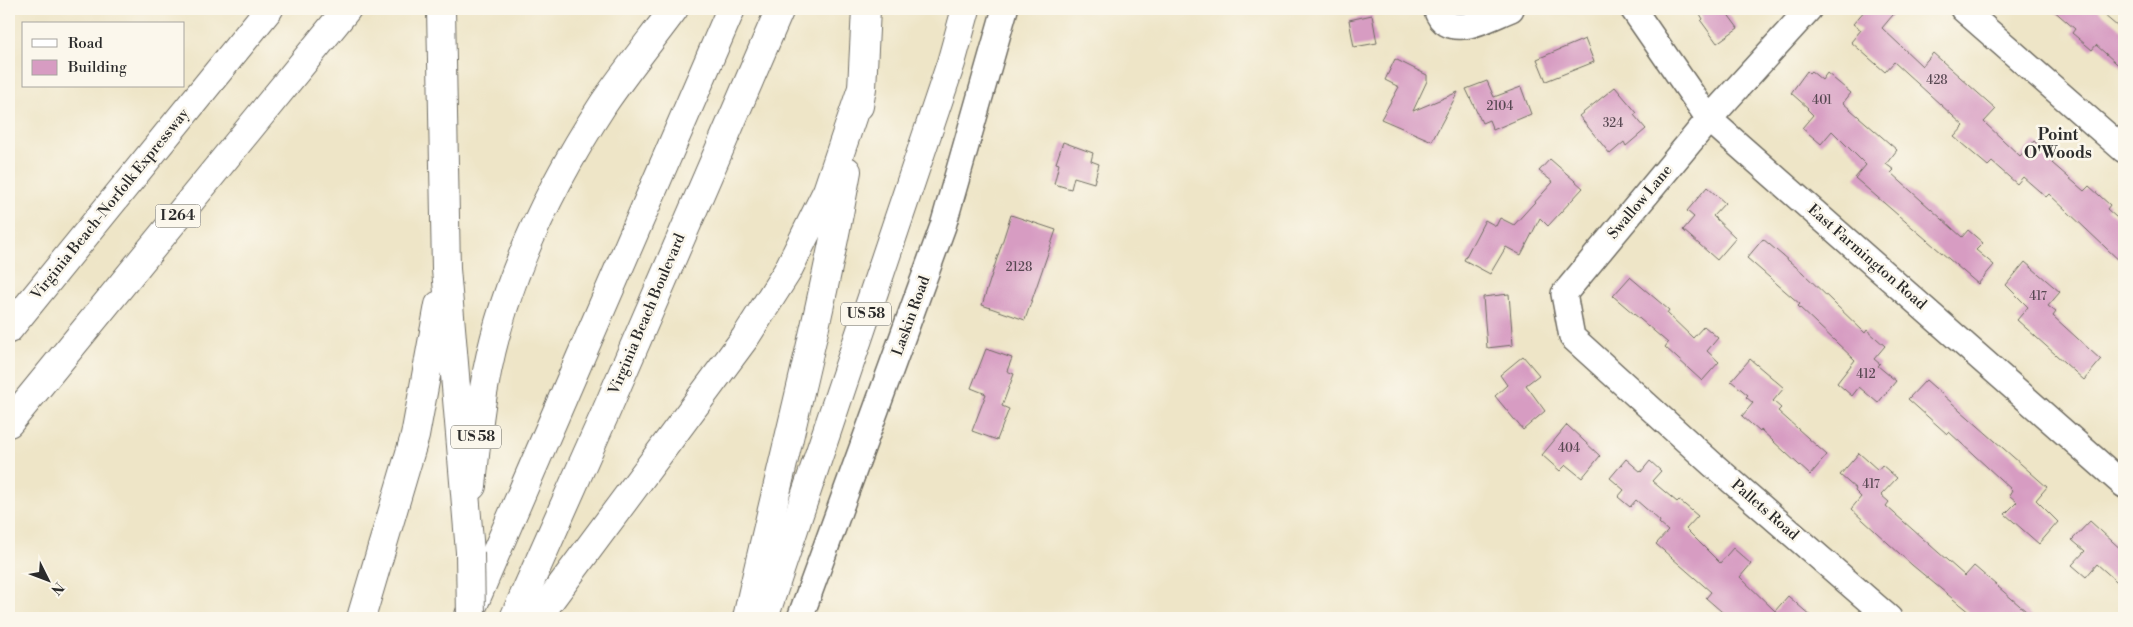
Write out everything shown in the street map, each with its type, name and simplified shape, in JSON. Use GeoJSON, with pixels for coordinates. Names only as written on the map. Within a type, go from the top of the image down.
{"type":"FeatureCollection","features":[{"type":"Feature","properties":{"kind":"main road","name":"Virginia Beach-Norfolk Expressway"},"geometry":{"type":"LineString","coordinates":[[9,329],[269,9]]}},
{"type":"Feature","properties":{"kind":"main road","name":"I 264"},"geometry":{"type":"LineString","coordinates":[[9,424],[347,9]]}},
{"type":"Feature","properties":{"kind":"main road","name":"US 58"},"geometry":{"type":"LineString","coordinates":[[469,618],[472,487],[484,386],[499,324],[519,263],[539,216],[566,164],[605,103],[674,9]]}},
{"type":"Feature","properties":{"kind":"main road"},"geometry":{"type":"LineString","coordinates":[[469,618],[731,9]]}},
{"type":"Feature","properties":{"kind":"main road","name":"Virginia Beach Boulevard"},"geometry":{"type":"LineString","coordinates":[[514,618],[604,416],[780,9]]}},
{"type":"Feature","properties":{"kind":"main road"},"geometry":{"type":"LineString","coordinates":[[747,618],[774,493],[835,241],[862,88],[866,9]]}},
{"type":"Feature","properties":{"kind":"main road","name":"US 58"},"geometry":{"type":"LineString","coordinates":[[764,618],[951,63],[966,9]]}},
{"type":"Feature","properties":{"kind":"main road"},"geometry":{"type":"LineString","coordinates":[[441,14],[446,269],[470,552]]}},
{"type":"Feature","properties":{"kind":"main road"},"geometry":{"type":"LineString","coordinates":[[537,618],[745,338],[787,272],[827,191],[862,88]]}},
{"type":"Feature","properties":{"kind":"main road"},"geometry":{"type":"LineString","coordinates":[[361,618],[415,436],[446,269]]}},
{"type":"Feature","properties":{"kind":"street","name":"Laskin Road"},"geometry":{"type":"LineString","coordinates":[[800,618],[943,226],[1005,9]]}},
{"type":"Feature","properties":{"kind":"street"},"geometry":{"type":"LineString","coordinates":[[1436,9],[1442,21],[1451,27],[1462,28],[1511,9]]}},
{"type":"Feature","properties":{"kind":"street","name":"East Farmington Road"},"geometry":{"type":"LineString","coordinates":[[1633,9],[1709,119],[2124,485]]}},
{"type":"Feature","properties":{"kind":"street","name":"Swallow Lane"},"geometry":{"type":"LineString","coordinates":[[1642,400],[1572,337],[1564,294],[1709,119],[1809,9]]}},
{"type":"Feature","properties":{"kind":"street"},"geometry":{"type":"LineString","coordinates":[[1964,9],[2124,150]]}},
{"type":"Feature","properties":{"kind":"street","name":"Pallets Road"},"geometry":{"type":"LineString","coordinates":[[1642,400],[1889,618]]}},
{"type":"Feature","properties":{"kind":"building"},"geometry":{"type":"Polygon","coordinates":[[[1697,9],[1724,9],[1738,28],[1717,43],[1701,21],[1703,19],[1697,9]]]}},
{"type":"Feature","properties":{"kind":"building"},"geometry":{"type":"Polygon","coordinates":[[[1866,9],[1898,9],[1882,28],[1922,66],[1933,53],[1996,109],[1984,122],[2020,156],[2034,141],[2055,159],[2052,163],[2084,191],[2089,186],[2110,205],[2107,209],[2124,224],[2124,265],[2049,194],[2046,197],[2023,177],[2017,184],[1992,162],[1988,166],[1954,137],[1964,126],[1894,62],[1885,72],[1851,42],[1861,30],[1853,24],[1866,9]]]}},
{"type":"Feature","properties":{"kind":"building"},"geometry":{"type":"Polygon","coordinates":[[[2052,9],[2097,9],[2124,32],[2124,70],[2096,45],[2092,50],[2072,33],[2075,29],[2052,9]]]}},
{"type":"Feature","properties":{"kind":"building"},"geometry":{"type":"Polygon","coordinates":[[[1372,15],[1377,43],[1354,47],[1349,20],[1372,15]]]}},
{"type":"Feature","properties":{"kind":"building"},"geometry":{"type":"Polygon","coordinates":[[[1585,39],[1594,62],[1546,81],[1537,59],[1585,39]]]}},
{"type":"Feature","properties":{"kind":"building"},"geometry":{"type":"Polygon","coordinates":[[[1395,59],[1427,75],[1427,81],[1413,111],[1458,92],[1432,141],[1381,119],[1399,87],[1385,80],[1395,59]]]}},
{"type":"Feature","properties":{"kind":"building"},"geometry":{"type":"Polygon","coordinates":[[[1807,71],[1809,73],[1811,71],[1822,80],[1827,73],[1851,93],[1843,103],[1897,150],[1886,164],[1894,170],[1891,173],[1962,237],[1968,230],[1983,243],[1976,250],[1994,265],[1978,284],[1855,178],[1866,165],[1832,131],[1821,144],[1802,128],[1813,115],[1791,93],[1807,71]]]}},
{"type":"Feature","properties":{"kind":"building"},"geometry":{"type":"Polygon","coordinates":[[[1487,81],[1494,97],[1521,87],[1531,114],[1493,130],[1489,120],[1482,123],[1466,89],[1487,81]]]}},
{"type":"Feature","properties":{"kind":"building"},"geometry":{"type":"Polygon","coordinates":[[[1615,87],[1637,113],[1634,115],[1646,129],[1626,146],[1624,142],[1610,154],[1579,116],[1615,87]]]}},
{"type":"Feature","properties":{"kind":"building"},"geometry":{"type":"Polygon","coordinates":[[[1063,142],[1093,153],[1091,161],[1099,164],[1094,183],[1074,177],[1071,189],[1054,184],[1059,164],[1056,163],[1063,142]]]}},
{"type":"Feature","properties":{"kind":"building"},"geometry":{"type":"Polygon","coordinates":[[[1550,159],[1583,188],[1548,226],[1540,218],[1521,255],[1506,247],[1490,274],[1464,260],[1485,220],[1496,226],[1500,218],[1514,225],[1553,182],[1539,171],[1550,159]]]}},
{"type":"Feature","properties":{"kind":"building"},"geometry":{"type":"Polygon","coordinates":[[[1707,187],[1725,203],[1713,216],[1736,238],[1717,260],[1683,230],[1694,217],[1687,211],[1707,187]]]}},
{"type":"Feature","properties":{"kind":"building"},"geometry":{"type":"Polygon","coordinates":[[[1011,215],[1056,230],[1025,320],[982,305],[1011,215]]]}},
{"type":"Feature","properties":{"kind":"building"},"geometry":{"type":"Polygon","coordinates":[[[1763,239],[1802,272],[1865,333],[1867,330],[1885,346],[1874,359],[1880,364],[1878,366],[1896,381],[1878,403],[1859,387],[1852,396],[1837,383],[1855,360],[1798,306],[1800,304],[1747,258],[1763,239]]]}},
{"type":"Feature","properties":{"kind":"building"},"geometry":{"type":"Polygon","coordinates":[[[2025,262],[2060,292],[2048,306],[2056,312],[2053,316],[2101,360],[2084,380],[2017,320],[2028,307],[2006,285],[2025,262]]]}},
{"type":"Feature","properties":{"kind":"building"},"geometry":{"type":"Polygon","coordinates":[[[1630,277],[1669,310],[1667,313],[1693,338],[1704,326],[1718,338],[1707,351],[1719,362],[1702,381],[1665,347],[1668,343],[1613,296],[1630,277]]]}},
{"type":"Feature","properties":{"kind":"building"},"geometry":{"type":"Polygon","coordinates":[[[1509,294],[1513,345],[1487,348],[1483,297],[1509,294]]]}},
{"type":"Feature","properties":{"kind":"building"},"geometry":{"type":"Polygon","coordinates":[[[986,349],[1012,358],[1007,371],[1014,374],[1002,406],[1009,409],[997,440],[972,431],[986,394],[971,388],[986,349]]]}},
{"type":"Feature","properties":{"kind":"building"},"geometry":{"type":"Polygon","coordinates":[[[1523,356],[1539,375],[1526,385],[1545,411],[1523,430],[1495,396],[1507,385],[1500,375],[1523,356]]]}},
{"type":"Feature","properties":{"kind":"building"},"geometry":{"type":"Polygon","coordinates":[[[1750,359],[1784,388],[1773,401],[1781,408],[1778,411],[1827,455],[1810,475],[1761,430],[1760,432],[1742,416],[1753,403],[1746,397],[1748,395],[1731,381],[1750,359]]]}},
{"type":"Feature","properties":{"kind":"building"},"geometry":{"type":"Polygon","coordinates":[[[1926,380],[2047,487],[2036,500],[2058,522],[2039,544],[2005,514],[2017,502],[2009,495],[2012,490],[1949,432],[1947,434],[1908,399],[1926,380]]]}},
{"type":"Feature","properties":{"kind":"building"},"geometry":{"type":"Polygon","coordinates":[[[1567,425],[1600,456],[1582,478],[1566,465],[1560,471],[1542,455],[1567,425]]]}},
{"type":"Feature","properties":{"kind":"building"},"geometry":{"type":"Polygon","coordinates":[[[1859,453],[1878,470],[1882,465],[1897,478],[1881,495],[1889,502],[1886,506],[1965,576],[1974,566],[2034,618],[1976,618],[1912,565],[1851,509],[1861,497],[1855,491],[1856,489],[1840,475],[1859,453]]]}},
{"type":"Feature","properties":{"kind":"building"},"geometry":{"type":"Polygon","coordinates":[[[1626,459],[1641,472],[1650,461],[1661,471],[1652,481],[1677,502],[1679,500],[1698,516],[1686,529],[1720,563],[1733,548],[1751,564],[1740,577],[1775,611],[1788,596],[1813,618],[1729,618],[1706,598],[1711,592],[1656,544],[1668,531],[1659,523],[1660,521],[1636,500],[1630,507],[1618,497],[1624,490],[1610,478],[1626,459]]]}},
{"type":"Feature","properties":{"kind":"building"},"geometry":{"type":"Polygon","coordinates":[[[2090,521],[2124,552],[2124,588],[2097,564],[2086,577],[2072,565],[2085,551],[2072,540],[2090,521]]]}},
{"type":"Feature","properties":{"kind":"district","name":"Point O'Woods"},"geometry":{"type":"Point","coordinates":[2058,144]}}]}
